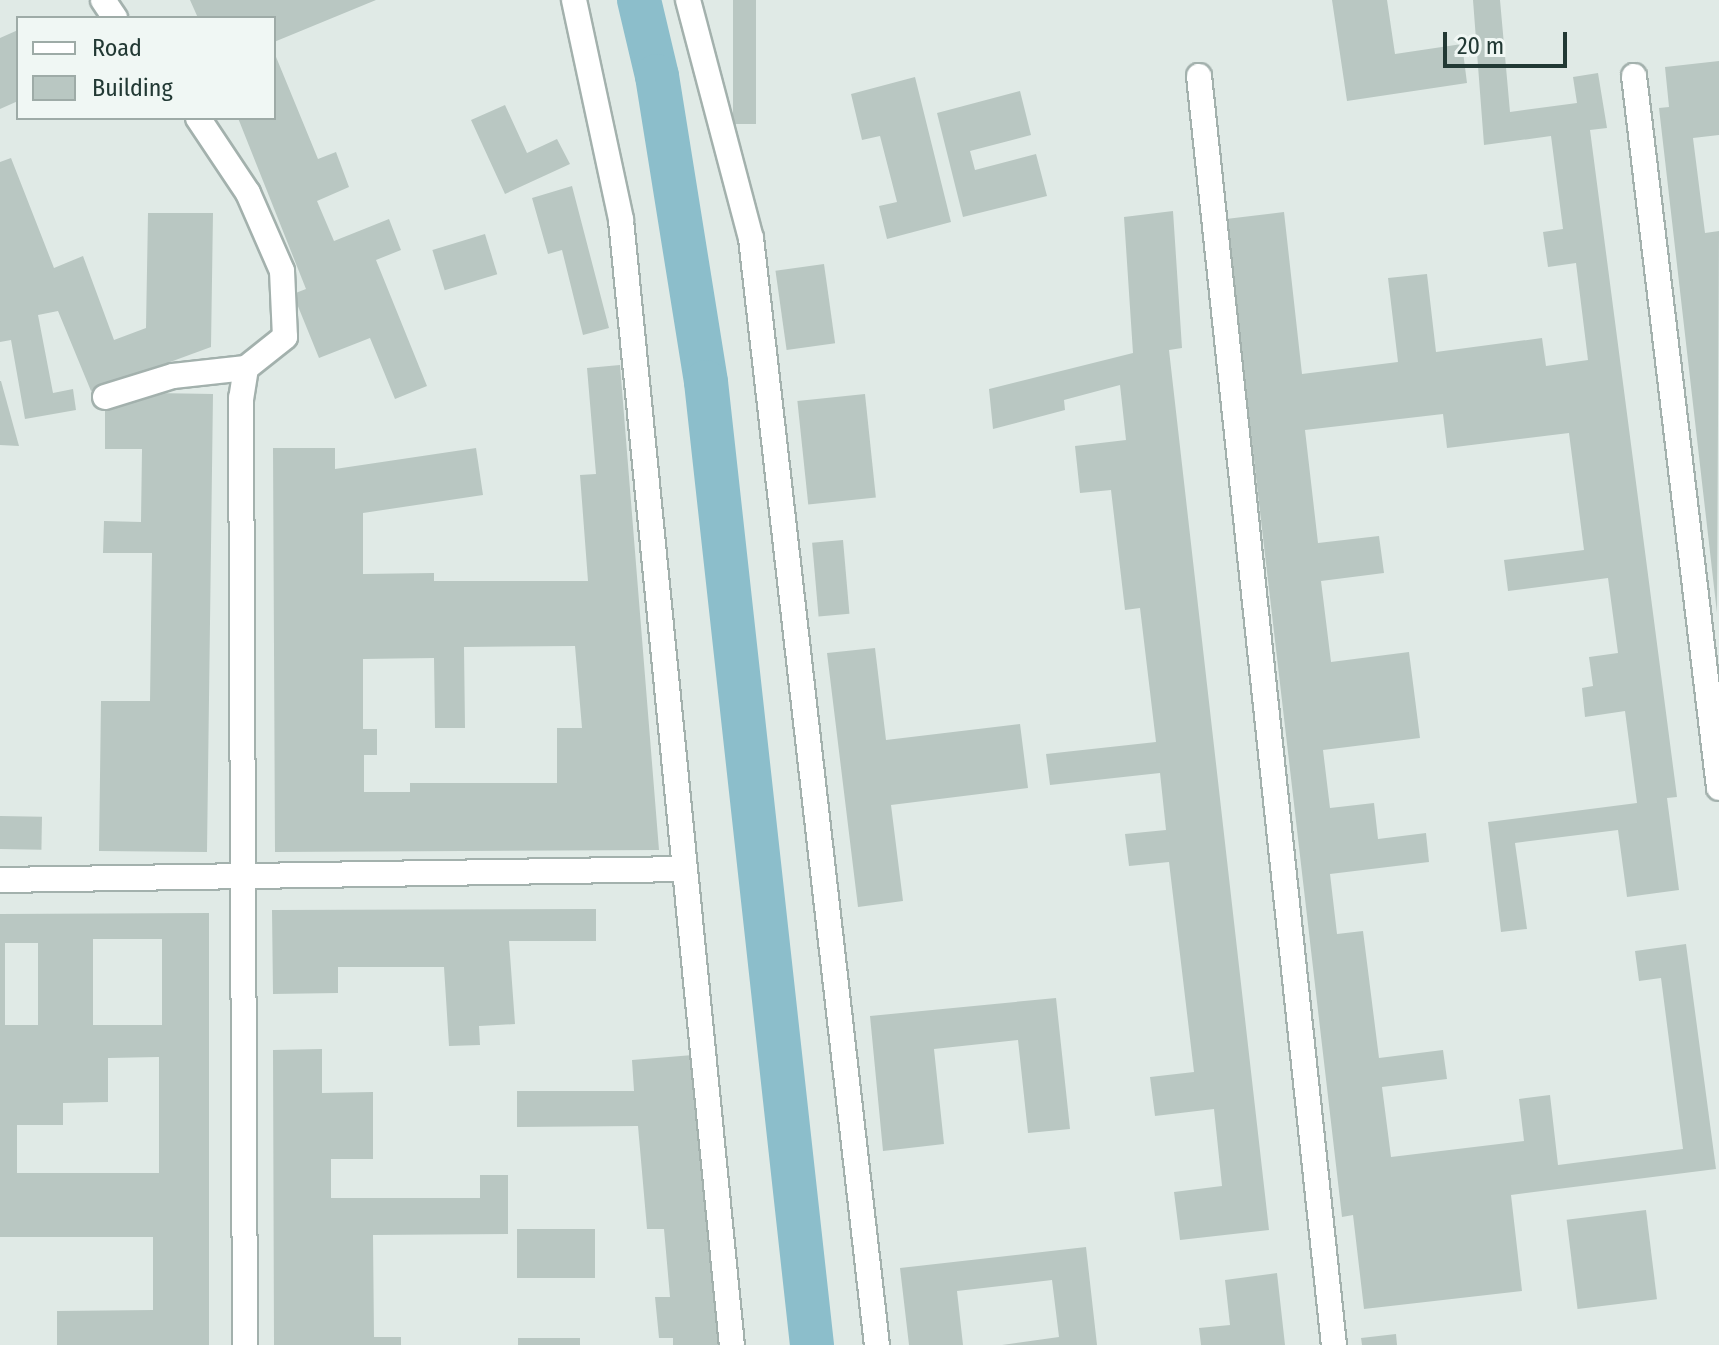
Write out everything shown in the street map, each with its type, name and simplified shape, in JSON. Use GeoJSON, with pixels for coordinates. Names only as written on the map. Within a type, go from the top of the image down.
{"type":"FeatureCollection","features":[{"type":"Feature","properties":{"kind":"street"},"geometry":{"type":"LineString","coordinates":[[574,0],[621,220],[732,1345]]}},
{"type":"Feature","properties":{"kind":"street"},"geometry":{"type":"LineString","coordinates":[[688,0],[751,238],[877,1345]]}},
{"type":"Feature","properties":{"kind":"street"},"geometry":{"type":"LineString","coordinates":[[1199,76],[1334,1345]]}},
{"type":"Feature","properties":{"kind":"street"},"geometry":{"type":"LineString","coordinates":[[1634,76],[1719,788]]}},
{"type":"Feature","properties":{"kind":"street"},"geometry":{"type":"LineString","coordinates":[[105,397],[173,376],[246,368],[285,337],[282,271],[248,193],[199,120]]}},
{"type":"Feature","properties":{"kind":"street"},"geometry":{"type":"LineString","coordinates":[[245,1345],[246,874],[241,414],[246,368]]}},
{"type":"Feature","properties":{"kind":"street"},"geometry":{"type":"LineString","coordinates":[[0,880],[684,869]]}},
{"type":"Feature","properties":{"kind":"building"},"geometry":{"type":"Polygon","coordinates":[[[190,0],[376,0],[276,41],[276,16],[197,16],[190,0]]]}},
{"type":"Feature","properties":{"kind":"building"},"geometry":{"type":"Polygon","coordinates":[[[733,0],[756,0],[756,124],[733,124],[733,0]]]}},
{"type":"Feature","properties":{"kind":"building"},"geometry":{"type":"Polygon","coordinates":[[[1332,0],[1387,0],[1395,54],[1462,44],[1467,83],[1347,101],[1332,0]]]}},
{"type":"Feature","properties":{"kind":"building"},"geometry":{"type":"Polygon","coordinates":[[[1473,0],[1500,0],[1510,112],[1577,103],[1573,77],[1598,73],[1607,128],[1590,130],[1677,797],[1667,798],[1679,890],[1627,897],[1618,830],[1515,843],[1527,929],[1501,932],[1488,822],[1637,803],[1625,711],[1585,717],[1582,688],[1593,686],[1589,657],[1618,653],[1608,578],[1508,591],[1504,560],[1584,550],[1569,433],[1447,448],[1443,414],[1305,430],[1318,543],[1379,536],[1384,573],[1321,581],[1331,662],[1409,652],[1420,738],[1323,750],[1330,808],[1374,803],[1378,839],[1426,833],[1429,862],[1330,874],[1337,934],[1363,931],[1379,1058],[1443,1050],[1447,1079],[1382,1087],[1391,1157],[1524,1141],[1519,1099],[1550,1095],[1558,1165],[1683,1149],[1661,978],[1639,981],[1635,951],[1686,944],[1716,1169],[1511,1195],[1522,1291],[1364,1309],[1353,1215],[1342,1217],[1226,219],[1284,212],[1302,374],[1398,362],[1388,278],[1427,274],[1436,352],[1542,338],[1546,366],[1588,360],[1576,263],[1548,267],[1543,232],[1563,229],[1551,136],[1484,145],[1473,0]]]}},
{"type":"Feature","properties":{"kind":"building"},"geometry":{"type":"Polygon","coordinates":[[[16,31],[16,102],[0,109],[0,38],[16,31]]]}},
{"type":"Feature","properties":{"kind":"building"},"geometry":{"type":"Polygon","coordinates":[[[276,57],[318,159],[336,152],[349,187],[317,201],[334,241],[389,219],[401,250],[376,260],[427,386],[395,399],[370,338],[319,358],[293,294],[306,289],[239,120],[276,120],[276,57]]]}},
{"type":"Feature","properties":{"kind":"building"},"geometry":{"type":"Polygon","coordinates":[[[1719,61],[1719,135],[1693,138],[1705,233],[1719,231],[1717,613],[1659,108],[1669,107],[1665,67],[1719,61]]]}},
{"type":"Feature","properties":{"kind":"building"},"geometry":{"type":"Polygon","coordinates":[[[915,77],[951,222],[887,239],[879,206],[897,202],[880,136],[862,140],[851,94],[915,77]]]}},
{"type":"Feature","properties":{"kind":"building"},"geometry":{"type":"Polygon","coordinates":[[[1020,91],[1031,135],[970,151],[975,170],[1036,154],[1047,196],[963,217],[937,113],[1020,91]]]}},
{"type":"Feature","properties":{"kind":"building"},"geometry":{"type":"Polygon","coordinates":[[[505,105],[527,153],[557,139],[570,164],[505,194],[471,120],[505,105]]]}},
{"type":"Feature","properties":{"kind":"building"},"geometry":{"type":"Polygon","coordinates":[[[11,158],[54,268],[83,256],[114,340],[146,328],[148,213],[213,213],[211,347],[91,391],[58,311],[38,315],[53,393],[73,389],[76,410],[25,419],[11,340],[0,342],[0,162],[11,158]]]}},
{"type":"Feature","properties":{"kind":"building"},"geometry":{"type":"Polygon","coordinates":[[[572,186],[609,328],[583,335],[562,250],[548,254],[532,198],[572,186]]]}},
{"type":"Feature","properties":{"kind":"building"},"geometry":{"type":"Polygon","coordinates":[[[1173,211],[1182,348],[1169,350],[1269,1230],[1180,1240],[1174,1192],[1222,1186],[1214,1109],[1155,1116],[1150,1077],[1194,1072],[1169,862],[1129,866],[1125,834],[1166,830],[1160,773],[1050,785],[1046,754],[1156,742],[1140,608],[1125,610],[1111,490],[1080,493],[1075,446],[1126,440],[1120,385],[1064,400],[1065,410],[993,429],[989,389],[1133,353],[1124,217],[1173,211]]]}},
{"type":"Feature","properties":{"kind":"building"},"geometry":{"type":"Polygon","coordinates":[[[485,234],[497,274],[445,290],[432,250],[485,234]]]}},
{"type":"Feature","properties":{"kind":"building"},"geometry":{"type":"Polygon","coordinates":[[[824,264],[835,343],[787,350],[775,271],[824,264]]]}},
{"type":"Feature","properties":{"kind":"building"},"geometry":{"type":"Polygon","coordinates":[[[620,365],[659,850],[275,852],[273,448],[335,448],[335,469],[476,448],[483,495],[363,513],[363,574],[434,573],[434,581],[588,581],[580,475],[596,474],[587,368],[620,365]],[[575,646],[464,647],[465,728],[435,728],[434,658],[363,659],[363,729],[377,729],[377,755],[364,755],[364,792],[410,792],[410,783],[557,783],[557,728],[582,728],[575,646]]]}},
{"type":"Feature","properties":{"kind":"building"},"geometry":{"type":"Polygon","coordinates":[[[1,381],[19,446],[0,445],[1,381]]]}},
{"type":"Feature","properties":{"kind":"building"},"geometry":{"type":"Polygon","coordinates":[[[155,393],[213,394],[207,852],[99,851],[101,701],[150,701],[152,553],[103,553],[104,521],[141,522],[142,449],[105,449],[105,407],[155,393]]]}},
{"type":"Feature","properties":{"kind":"building"},"geometry":{"type":"Polygon","coordinates":[[[865,394],[876,497],[808,505],[797,401],[865,394]]]}},
{"type":"Feature","properties":{"kind":"building"},"geometry":{"type":"Polygon","coordinates":[[[843,540],[849,614],[819,616],[812,543],[843,540]]]}},
{"type":"Feature","properties":{"kind":"building"},"geometry":{"type":"Polygon","coordinates":[[[875,648],[886,740],[1020,724],[1028,788],[891,805],[903,901],[858,907],[827,653],[875,648]]]}},
{"type":"Feature","properties":{"kind":"building"},"geometry":{"type":"Polygon","coordinates":[[[0,816],[42,817],[41,850],[0,849],[0,816]]]}},
{"type":"Feature","properties":{"kind":"building"},"geometry":{"type":"Polygon","coordinates":[[[596,909],[596,941],[509,941],[515,1024],[479,1026],[480,1045],[449,1046],[444,967],[338,967],[338,993],[273,994],[272,910],[596,909]]]}},
{"type":"Feature","properties":{"kind":"building"},"geometry":{"type":"Polygon","coordinates":[[[209,913],[209,1345],[57,1345],[57,1311],[153,1310],[153,1237],[0,1237],[0,914],[209,913]],[[93,939],[93,1025],[162,1025],[162,939],[93,939]],[[5,943],[5,1025],[38,1025],[38,943],[5,943]],[[159,1057],[108,1058],[108,1102],[63,1103],[63,1125],[17,1125],[17,1173],[159,1173],[159,1057]]]}},
{"type":"Feature","properties":{"kind":"building"},"geometry":{"type":"Polygon","coordinates":[[[1056,998],[1070,1129],[1028,1133],[1018,1040],[934,1049],[944,1144],[883,1151],[870,1016],[1056,998]]]}},
{"type":"Feature","properties":{"kind":"building"},"geometry":{"type":"Polygon","coordinates":[[[322,1049],[322,1093],[373,1092],[373,1159],[331,1159],[331,1198],[480,1198],[480,1175],[508,1175],[508,1234],[373,1235],[374,1337],[401,1337],[401,1345],[274,1345],[273,1050],[322,1049]]]}},
{"type":"Feature","properties":{"kind":"building"},"geometry":{"type":"Polygon","coordinates":[[[693,1055],[718,1345],[673,1345],[673,1338],[659,1338],[655,1297],[670,1297],[664,1229],[647,1229],[638,1126],[517,1127],[517,1091],[634,1091],[632,1060],[693,1055]]]}},
{"type":"Feature","properties":{"kind":"building"},"geometry":{"type":"Polygon","coordinates":[[[1646,1210],[1657,1299],[1578,1309],[1567,1220],[1646,1210]]]}},
{"type":"Feature","properties":{"kind":"building"},"geometry":{"type":"Polygon","coordinates":[[[517,1229],[595,1229],[595,1278],[517,1278],[517,1229]]]}},
{"type":"Feature","properties":{"kind":"building"},"geometry":{"type":"Polygon","coordinates":[[[1086,1247],[1097,1345],[1002,1345],[1059,1337],[1052,1280],[957,1291],[963,1345],[909,1345],[900,1268],[1086,1247]]]}},
{"type":"Feature","properties":{"kind":"building"},"geometry":{"type":"Polygon","coordinates":[[[1277,1273],[1285,1345],[1201,1345],[1199,1328],[1230,1325],[1225,1280],[1277,1273]]]}},
{"type":"Feature","properties":{"kind":"building"},"geometry":{"type":"Polygon","coordinates":[[[1396,1334],[1397,1345],[1362,1345],[1361,1338],[1396,1334]]]}},
{"type":"Feature","properties":{"kind":"building"},"geometry":{"type":"Polygon","coordinates":[[[518,1338],[580,1338],[580,1345],[518,1345],[518,1338]]]}},
{"type":"Feature","properties":{"kind":"waterway"},"geometry":{"type":"LineString","coordinates":[[639,0],[657,76],[706,382],[812,1345]]}}]}
